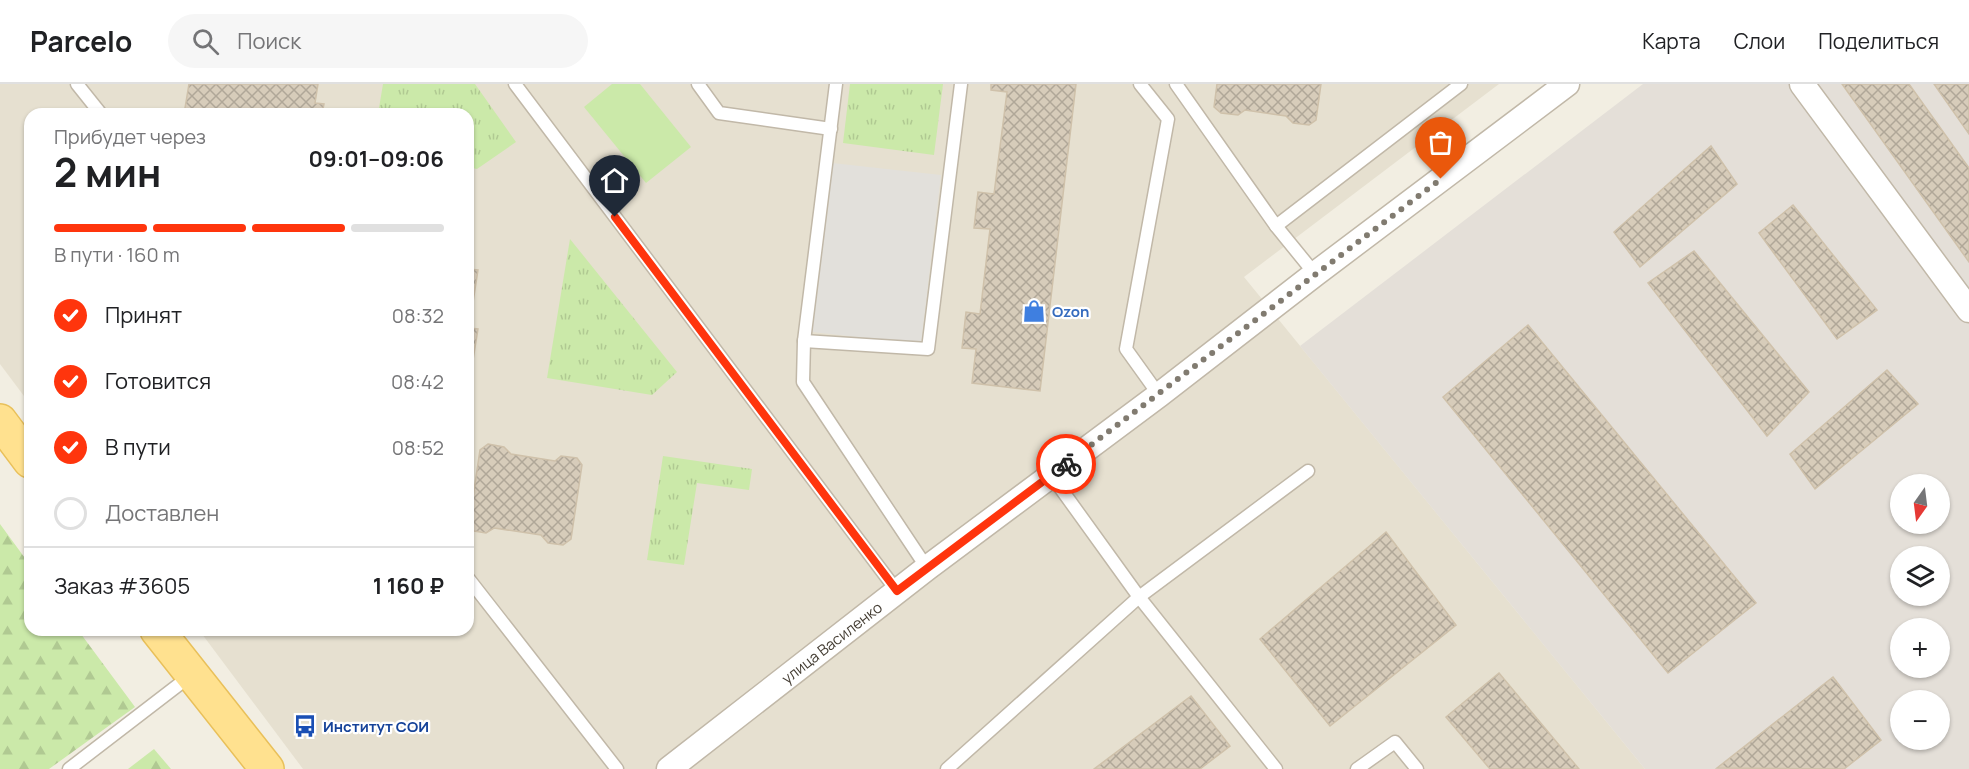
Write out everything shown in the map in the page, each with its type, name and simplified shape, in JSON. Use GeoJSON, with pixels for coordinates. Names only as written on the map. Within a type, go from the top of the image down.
{"type":"FeatureCollection","features":[{"type":"Feature","properties":{"kind":"main road"},"geometry":{"type":"LineString","coordinates":[[0,421],[24,453]]}},
{"type":"Feature","properties":{"kind":"main road"},"geometry":{"type":"LineString","coordinates":[[161,636],[267,769]]}},
{"type":"Feature","properties":{"kind":"street","name":"улица Василенко"},"geometry":{"type":"LineString","coordinates":[[669,769],[927,568],[1159,395],[1567,84]]}},
{"type":"Feature","properties":{"kind":"street"},"geometry":{"type":"LineString","coordinates":[[1802,84],[1969,310]]}},
{"type":"Feature","properties":{"kind":"lane"},"geometry":{"type":"LineString","coordinates":[[77,84],[96,108]]}},
{"type":"Feature","properties":{"kind":"lane"},"geometry":{"type":"LineString","coordinates":[[515,84],[897,591]]}},
{"type":"Feature","properties":{"kind":"lane"},"geometry":{"type":"LineString","coordinates":[[698,84],[718,113],[831,129]]}},
{"type":"Feature","properties":{"kind":"lane"},"geometry":{"type":"LineString","coordinates":[[836,84],[804,341],[803,382],[927,568]]}},
{"type":"Feature","properties":{"kind":"lane"},"geometry":{"type":"LineString","coordinates":[[804,341],[928,349],[961,84]]}},
{"type":"Feature","properties":{"kind":"lane"},"geometry":{"type":"LineString","coordinates":[[1140,84],[1168,119],[1126,349],[1159,395]]}},
{"type":"Feature","properties":{"kind":"lane"},"geometry":{"type":"LineString","coordinates":[[1176,84],[1276,226],[1315,274]]}},
{"type":"Feature","properties":{"kind":"lane"},"geometry":{"type":"LineString","coordinates":[[1276,226],[1461,84]]}},
{"type":"Feature","properties":{"kind":"lane"},"geometry":{"type":"LineString","coordinates":[[947,769],[1139,597],[1308,471]]}},
{"type":"Feature","properties":{"kind":"lane"},"geometry":{"type":"LineString","coordinates":[[1051,475],[1139,597],[1270,767]]}},
{"type":"Feature","properties":{"kind":"lane"},"geometry":{"type":"LineString","coordinates":[[474,586],[617,769]]}},
{"type":"Feature","properties":{"kind":"lane"},"geometry":{"type":"LineString","coordinates":[[69,769],[191,676]]}},
{"type":"Feature","properties":{"kind":"lane"},"geometry":{"type":"LineString","coordinates":[[1357,769],[1395,742],[1417,769]]}},
{"type":"Feature","properties":{"kind":"shaded area"},"geometry":{"type":"Polygon","coordinates":[[[0,84],[1499,84],[1244,277],[1645,769],[303,769],[203,636],[474,636],[474,108],[24,108],[24,396],[0,364],[0,84]]]}},
{"type":"Feature","properties":{"kind":"shaded area"},"geometry":{"type":"Polygon","coordinates":[[[1643,84],[1969,84],[1969,769],[1645,769],[1300,346],[1643,84]]]}},
{"type":"Feature","properties":{"kind":"shaded area"},"geometry":{"type":"Polygon","coordinates":[[[832,163],[941,175],[921,344],[812,332],[832,163]]]}},
{"type":"Feature","properties":{"kind":"green space"},"geometry":{"type":"Polygon","coordinates":[[[383,84],[475,84],[516,142],[477,169],[474,168],[474,108],[379,108],[383,84]]]}},
{"type":"Feature","properties":{"kind":"green space"},"geometry":{"type":"Polygon","coordinates":[[[612,84],[640,84],[691,147],[646,183],[584,107],[612,84]]]}},
{"type":"Feature","properties":{"kind":"green space"},"geometry":{"type":"Polygon","coordinates":[[[850,84],[943,84],[934,155],[843,143],[850,84]]]}},
{"type":"Feature","properties":{"kind":"green space"},"geometry":{"type":"Polygon","coordinates":[[[570,239],[677,372],[652,395],[547,378],[570,239]]]}},
{"type":"Feature","properties":{"kind":"green space"},"geometry":{"type":"Polygon","coordinates":[[[663,456],[752,469],[749,490],[697,483],[684,565],[647,560],[663,456]]]}},
{"type":"Feature","properties":{"kind":"green space"},"geometry":{"type":"Polygon","coordinates":[[[0,524],[24,557],[24,636],[82,636],[135,707],[49,769],[0,769],[0,524]]]}},
{"type":"Feature","properties":{"kind":"green space"},"geometry":{"type":"Polygon","coordinates":[[[154,749],[171,769],[128,769],[154,749]]]}},
{"type":"Feature","properties":{"kind":"building"},"geometry":{"type":"Polygon","coordinates":[[[189,84],[318,84],[315,103],[324,104],[323,108],[185,108],[189,84]]]}},
{"type":"Feature","properties":{"kind":"building"},"geometry":{"type":"Polygon","coordinates":[[[991,84],[1076,84],[1040,391],[972,383],[976,349],[962,348],[966,312],[980,314],[990,229],[974,228],[978,192],[994,194],[1007,92],[991,90],[991,84]]]}},
{"type":"Feature","properties":{"kind":"building"},"geometry":{"type":"Polygon","coordinates":[[[1217,84],[1321,84],[1316,120],[1309,125],[1293,123],[1286,116],[1245,110],[1238,115],[1221,113],[1214,107],[1217,84]]]}},
{"type":"Feature","properties":{"kind":"building"},"geometry":{"type":"Polygon","coordinates":[[[1842,84],[1909,84],[1969,168],[1969,262],[1842,84]]]}},
{"type":"Feature","properties":{"kind":"building"},"geometry":{"type":"Polygon","coordinates":[[[1934,84],[1969,84],[1969,134],[1934,84]]]}},
{"type":"Feature","properties":{"kind":"building"},"geometry":{"type":"Polygon","coordinates":[[[1711,146],[1737,184],[1640,267],[1614,232],[1711,146]]]}},
{"type":"Feature","properties":{"kind":"building"},"geometry":{"type":"Polygon","coordinates":[[[1793,205],[1877,310],[1837,339],[1759,233],[1793,205]]]}},
{"type":"Feature","properties":{"kind":"building"},"geometry":{"type":"Polygon","coordinates":[[[1694,251],[1809,392],[1767,436],[1648,283],[1694,251]]]}},
{"type":"Feature","properties":{"kind":"building"},"geometry":{"type":"Polygon","coordinates":[[[474,270],[478,270],[474,296],[474,270]]]}},
{"type":"Feature","properties":{"kind":"building"},"geometry":{"type":"Polygon","coordinates":[[[1528,325],[1756,603],[1668,673],[1443,397],[1528,325]]]}},
{"type":"Feature","properties":{"kind":"building"},"geometry":{"type":"Polygon","coordinates":[[[474,329],[478,329],[474,354],[474,329]]]}},
{"type":"Feature","properties":{"kind":"building"},"geometry":{"type":"Polygon","coordinates":[[[1887,370],[1918,404],[1815,489],[1790,454],[1887,370]]]}},
{"type":"Feature","properties":{"kind":"building"},"geometry":{"type":"Polygon","coordinates":[[[488,444],[504,447],[511,454],[555,461],[561,456],[577,458],[582,465],[571,539],[563,545],[548,543],[541,535],[494,528],[486,533],[474,531],[474,490],[480,450],[488,444]]]}},
{"type":"Feature","properties":{"kind":"building"},"geometry":{"type":"Polygon","coordinates":[[[1386,532],[1456,625],[1330,726],[1260,639],[1386,532]]]}},
{"type":"Feature","properties":{"kind":"building"},"geometry":{"type":"Polygon","coordinates":[[[1499,673],[1579,769],[1490,769],[1446,717],[1499,673]]]}},
{"type":"Feature","properties":{"kind":"building"},"geometry":{"type":"Polygon","coordinates":[[[1833,677],[1881,740],[1844,769],[1717,768],[1833,677]]]}},
{"type":"Feature","properties":{"kind":"building"},"geometry":{"type":"Polygon","coordinates":[[[1191,696],[1230,746],[1200,769],[1094,769],[1191,696]]]}},
{"type":"Feature","properties":{"kind":"way so far"},"geometry":{"type":"LineString","coordinates":[[1066,464],[1441,179]]}},
{"type":"Feature","properties":{"kind":"place","name":"Ozon"},"geometry":{"type":"Point","coordinates":[1034,311]}},
{"type":"Feature","properties":{"kind":"place","name":"Институт СОИ"},"geometry":{"type":"Point","coordinates":[305,726]}},
{"type":"Feature","properties":{"kind":"route"},"geometry":{"type":"LineString","coordinates":[[615,217],[897,591],[1066,464]]}}]}
